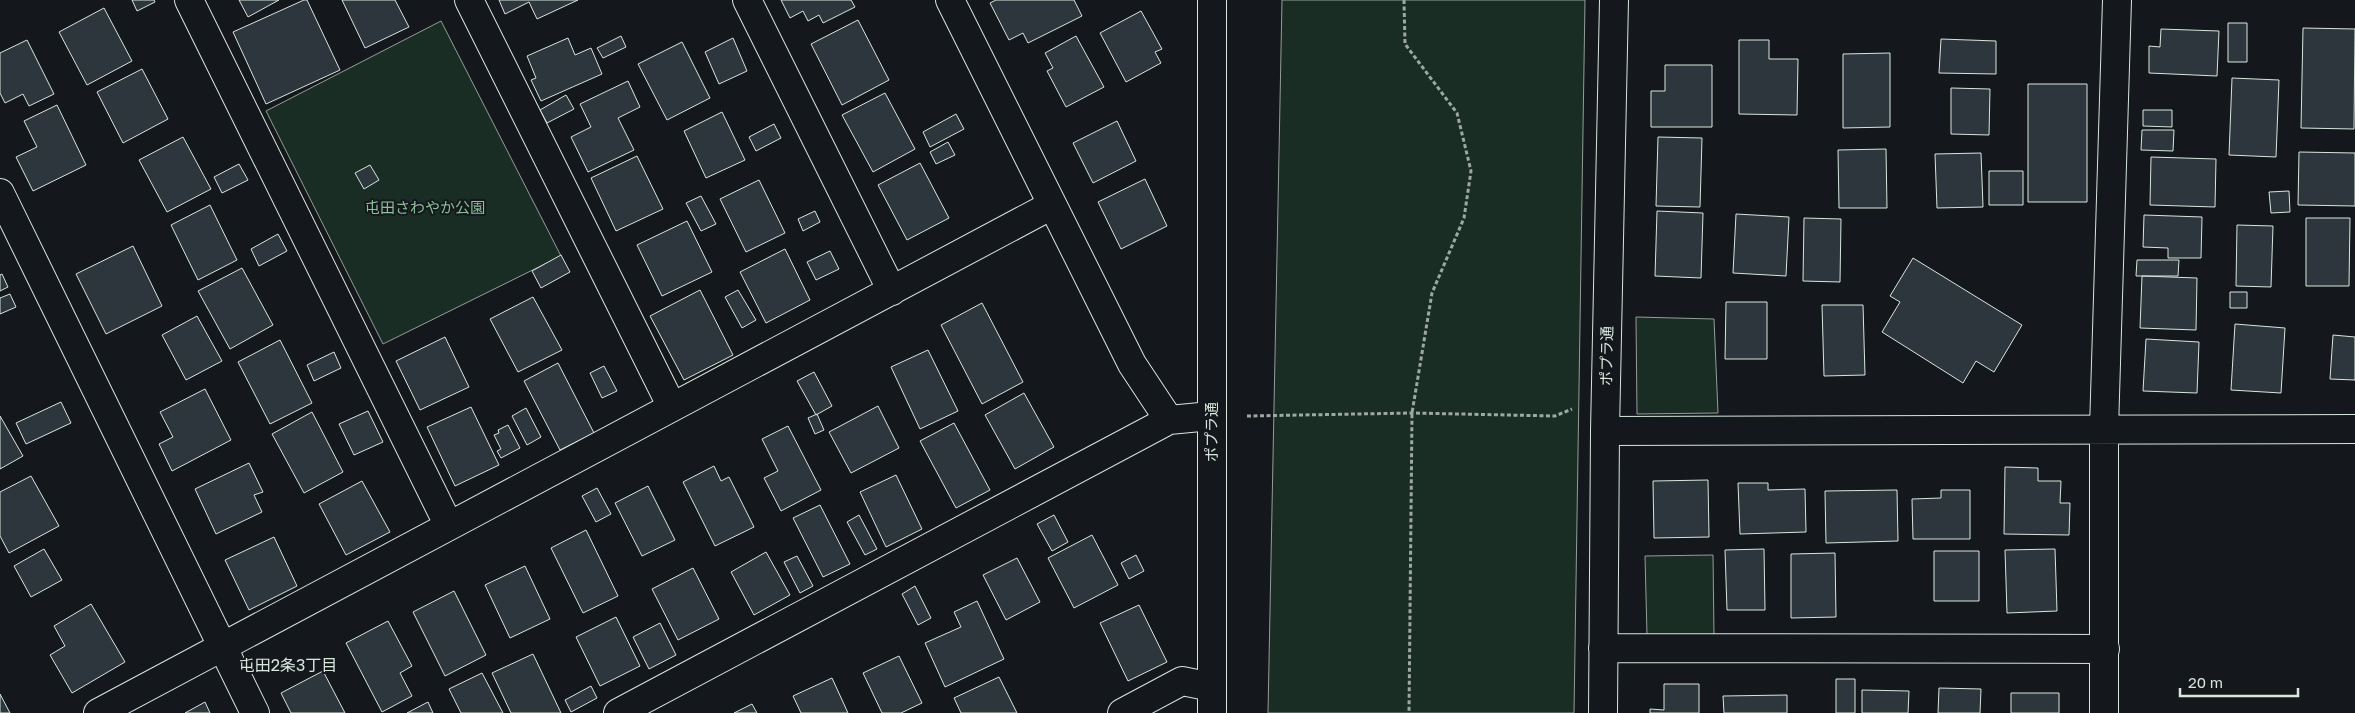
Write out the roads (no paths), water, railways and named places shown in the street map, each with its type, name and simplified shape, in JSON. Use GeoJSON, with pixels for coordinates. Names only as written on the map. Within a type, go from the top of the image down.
{"type":"FeatureCollection","features":[{"type":"Feature","properties":{"kind":"street"},"geometry":{"type":"LineString","coordinates":[[189,0],[449,526]]}},
{"type":"Feature","properties":{"kind":"street"},"geometry":{"type":"LineString","coordinates":[[469,0],[672,408]]}},
{"type":"Feature","properties":{"kind":"street"},"geometry":{"type":"LineString","coordinates":[[747,0],[892,291]]}},
{"type":"Feature","properties":{"kind":"street"},"geometry":{"type":"LineString","coordinates":[[950,0],[1132,364],[1169,420]]}},
{"type":"Feature","properties":{"kind":"street","name":"ポプラ通"},"geometry":{"type":"LineString","coordinates":[[1212,0],[1212,700]]}},
{"type":"Feature","properties":{"kind":"street","name":"ポプラ通"},"geometry":{"type":"LineString","coordinates":[[1603,713],[1605,431],[1614,0]]}},
{"type":"Feature","properties":{"kind":"street"},"geometry":{"type":"LineString","coordinates":[[2104,713],[2104,429],[2117,0]]}},
{"type":"Feature","properties":{"kind":"street"},"geometry":{"type":"LineString","coordinates":[[0,193],[255,713]]}},
{"type":"Feature","properties":{"kind":"street"},"geometry":{"type":"LineString","coordinates":[[98,713],[1052,205]]}},
{"type":"Feature","properties":{"kind":"street"},"geometry":{"type":"LineString","coordinates":[[618,713],[1169,420],[1211,416]]}},
{"type":"Feature","properties":{"kind":"street"},"geometry":{"type":"LineString","coordinates":[[1605,431],[2355,429]]}},
{"type":"Feature","properties":{"kind":"street"},"geometry":{"type":"LineString","coordinates":[[1603,648],[2105,649]]}},
{"type":"Feature","properties":{"kind":"street"},"geometry":{"type":"LineString","coordinates":[[1122,713],[1182,681],[1212,700]]}},
{"type":"Feature","properties":{"kind":"district","name":"屯田2条3丁目"},"geometry":{"type":"Point","coordinates":[288,665]}},
{"type":"Feature","properties":{"kind":"park label","name":"屯田さわやか公園"},"geometry":{"type":"Point","coordinates":[425,207]}}]}
